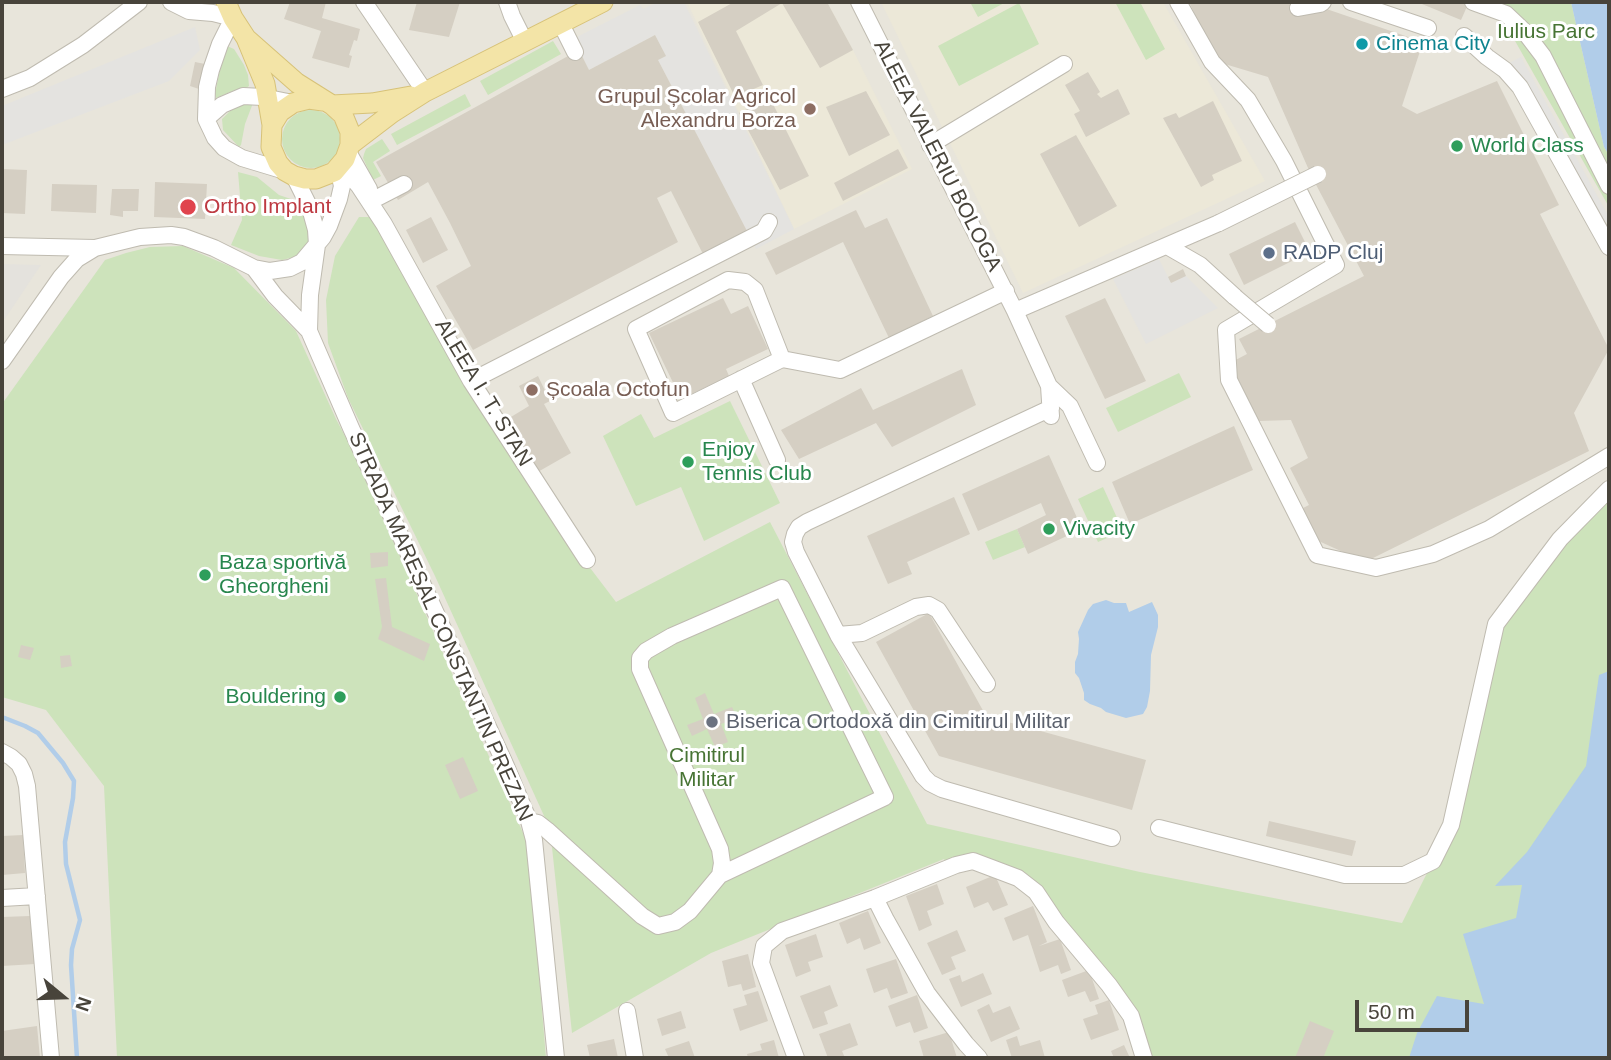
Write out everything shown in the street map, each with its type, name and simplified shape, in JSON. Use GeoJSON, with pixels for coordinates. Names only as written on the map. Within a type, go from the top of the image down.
{"type":"FeatureCollection","features":[{"type":"Feature","properties":{"kind":"main road"},"geometry":{"type":"LineString","coordinates":[[230,10],[246,38],[265,84],[272,125],[271,147],[278,163],[290,173],[305,179],[316,179],[329,174],[386,118],[424,93],[603,2]]}},
{"type":"Feature","properties":{"kind":"main road"},"geometry":{"type":"LineString","coordinates":[[246,38],[297,83],[343,115],[350,132],[344,158]]}},
{"type":"Feature","properties":{"kind":"main road"},"geometry":{"type":"LineString","coordinates":[[272,125],[281,112],[293,103],[309,99],[328,104],[372,103],[424,93]]}},
{"type":"Feature","properties":{"kind":"street"},"geometry":{"type":"LineString","coordinates":[[2,89],[30,78],[83,45],[139,2]]}},
{"type":"Feature","properties":{"kind":"street"},"geometry":{"type":"LineString","coordinates":[[172,2],[189,11],[213,13],[230,10],[207,87],[206,119],[215,138],[224,148],[242,158],[290,173]]}},
{"type":"Feature","properties":{"kind":"street"},"geometry":{"type":"LineString","coordinates":[[364,2],[424,93]]}},
{"type":"Feature","properties":{"kind":"street"},"geometry":{"type":"LineString","coordinates":[[507,2],[526,42]]}},
{"type":"Feature","properties":{"kind":"street","name":"ALEEA VALERIU BOLOGA"},"geometry":{"type":"LineString","coordinates":[[859,2],[1006,290],[1049,386]]}},
{"type":"Feature","properties":{"kind":"street"},"geometry":{"type":"LineString","coordinates":[[1178,2],[1212,62],[1248,100],[1284,161],[1336,265],[1226,330],[1229,380],[1317,555],[1377,568],[1433,554],[1489,529],[1609,456]]}},
{"type":"Feature","properties":{"kind":"street"},"geometry":{"type":"LineString","coordinates":[[1298,9],[1323,2]]}},
{"type":"Feature","properties":{"kind":"street"},"geometry":{"type":"LineString","coordinates":[[1351,2],[1428,28]]}},
{"type":"Feature","properties":{"kind":"street"},"geometry":{"type":"LineString","coordinates":[[1473,2],[1506,15],[1524,31],[1543,57],[1609,186]]}},
{"type":"Feature","properties":{"kind":"street"},"geometry":{"type":"LineString","coordinates":[[561,24],[575,52]]}},
{"type":"Feature","properties":{"kind":"street"},"geometry":{"type":"LineString","coordinates":[[1465,36],[1505,70],[1520,87],[1609,247]]}},
{"type":"Feature","properties":{"kind":"street"},"geometry":{"type":"LineString","coordinates":[[930,145],[1064,64]]}},
{"type":"Feature","properties":{"kind":"street"},"geometry":{"type":"LineString","coordinates":[[206,119],[222,105],[243,96],[293,103]]}},
{"type":"Feature","properties":{"kind":"street","name":"ALEEA I. T. STAN"},"geometry":{"type":"LineString","coordinates":[[344,158],[374,199],[384,224]]}},
{"type":"Feature","properties":{"kind":"street","name":"ALEEA I. T. STAN"},"geometry":{"type":"LineString","coordinates":[[344,158],[473,382],[587,560]]}},
{"type":"Feature","properties":{"kind":"street","name":"STRADA MAREȘAL CONSTANTIN PREZAN"},"geometry":{"type":"LineString","coordinates":[[317,245],[329,226],[339,199],[344,158]]}},
{"type":"Feature","properties":{"kind":"street","name":"STRADA MAREȘAL CONSTANTIN PREZAN"},"geometry":{"type":"LineString","coordinates":[[290,173],[310,208],[316,230],[309,331],[529,821],[534,840],[556,1058]]}},
{"type":"Feature","properties":{"kind":"street"},"geometry":{"type":"LineString","coordinates":[[1015,311],[1167,246],[1318,174]]}},
{"type":"Feature","properties":{"kind":"street"},"geometry":{"type":"LineString","coordinates":[[374,199],[404,184]]}},
{"type":"Feature","properties":{"kind":"street"},"geometry":{"type":"LineString","coordinates":[[473,382],[764,231],[769,222]]}},
{"type":"Feature","properties":{"kind":"street"},"geometry":{"type":"LineString","coordinates":[[2,246],[95,248],[140,237],[171,235],[214,248],[254,268],[270,271],[290,268],[302,262],[317,245]]}},
{"type":"Feature","properties":{"kind":"street"},"geometry":{"type":"LineString","coordinates":[[1167,246],[1200,265],[1268,325]]}},
{"type":"Feature","properties":{"kind":"street"},"geometry":{"type":"LineString","coordinates":[[2,361],[61,277],[77,259],[95,248]]}},
{"type":"Feature","properties":{"kind":"street"},"geometry":{"type":"LineString","coordinates":[[254,268],[275,296],[309,331]]}},
{"type":"Feature","properties":{"kind":"street"},"geometry":{"type":"LineString","coordinates":[[782,359],[755,290],[745,282],[728,280],[636,329],[673,413],[782,359],[840,370],[1006,290]]}},
{"type":"Feature","properties":{"kind":"street"},"geometry":{"type":"LineString","coordinates":[[741,379],[777,460]]}},
{"type":"Feature","properties":{"kind":"street"},"geometry":{"type":"LineString","coordinates":[[1049,386],[1051,412],[807,522],[799,527],[793,542],[838,635],[923,776],[930,783],[1112,838]]}},
{"type":"Feature","properties":{"kind":"street"},"geometry":{"type":"LineString","coordinates":[[1049,386],[1070,406],[1097,463]]}},
{"type":"Feature","properties":{"kind":"street"},"geometry":{"type":"LineString","coordinates":[[1159,828],[1345,875],[1404,874],[1433,861],[1451,825],[1496,624],[1560,539],[1609,489]]}},
{"type":"Feature","properties":{"kind":"street"},"geometry":{"type":"LineString","coordinates":[[529,821],[538,823],[547,830],[642,916],[658,926],[675,922],[690,911],[720,875],[885,797],[782,588],[672,636],[646,651],[640,658],[640,669],[720,849],[720,875]]}},
{"type":"Feature","properties":{"kind":"street"},"geometry":{"type":"LineString","coordinates":[[838,635],[862,633],[916,607],[929,605],[939,610],[987,684]]}},
{"type":"Feature","properties":{"kind":"street"},"geometry":{"type":"LineString","coordinates":[[2,752],[19,764],[27,786],[51,1058]]}},
{"type":"Feature","properties":{"kind":"street"},"geometry":{"type":"LineString","coordinates":[[796,1058],[761,963],[764,946],[782,931],[973,861],[1018,878],[1036,892],[1056,922],[1109,985],[1131,1016],[1144,1058]]}},
{"type":"Feature","properties":{"kind":"street"},"geometry":{"type":"LineString","coordinates":[[2,898],[37,896]]}},
{"type":"Feature","properties":{"kind":"street"},"geometry":{"type":"LineString","coordinates":[[875,898],[927,993],[979,1058]]}},
{"type":"Feature","properties":{"kind":"street"},"geometry":{"type":"LineString","coordinates":[[627,1011],[635,1058]]}},
{"type":"Feature","properties":{"kind":"shaded area"},"geometry":{"type":"Polygon","coordinates":[[[2,2],[1609,2],[1609,1058],[2,1058],[2,2]]]}},
{"type":"Feature","properties":{"kind":"shaded area"},"geometry":{"type":"Polygon","coordinates":[[[658,2],[684,2],[794,229],[756,249],[658,60],[665,55],[655,35],[589,70],[573,39],[640,5],[643,9],[658,2]]]}},
{"type":"Feature","properties":{"kind":"shaded area","name":"Grupul Școlar Agricol Alexandru Borza"},"geometry":{"type":"Polygon","coordinates":[[[687,2],[827,2],[912,169],[794,229],[687,2]]]}},
{"type":"Feature","properties":{"kind":"shaded area"},"geometry":{"type":"Polygon","coordinates":[[[881,2],[1163,2],[1265,181],[1023,293],[881,2]]]}},
{"type":"Feature","properties":{"kind":"shaded area"},"geometry":{"type":"Polygon","coordinates":[[[195,27],[200,50],[169,81],[2,145],[2,106],[195,27]]]}},
{"type":"Feature","properties":{"kind":"shaded area"},"geometry":{"type":"Polygon","coordinates":[[[1521,57],[1609,221],[1603,224],[1509,63],[1521,57]]]}},
{"type":"Feature","properties":{"kind":"shaded area"},"geometry":{"type":"Polygon","coordinates":[[[1159,259],[1171,283],[1186,276],[1218,308],[1146,344],[1113,279],[1159,259]]]}},
{"type":"Feature","properties":{"kind":"shaded area"},"geometry":{"type":"Polygon","coordinates":[[[2,264],[41,265],[2,323],[2,264]]]}},
{"type":"Feature","properties":{"kind":"green space"},"geometry":{"type":"Polygon","coordinates":[[[970,2],[1006,2],[978,17],[970,2]]]}},
{"type":"Feature","properties":{"kind":"green space"},"geometry":{"type":"Polygon","coordinates":[[[1115,2],[1140,2],[1165,49],[1146,60],[1115,2]]]}},
{"type":"Feature","properties":{"kind":"green space","name":"Iulius Parc"},"geometry":{"type":"Polygon","coordinates":[[[1493,2],[1571,2],[1604,147],[1609,155],[1609,207],[1493,2]]]}},
{"type":"Feature","properties":{"kind":"green space"},"geometry":{"type":"Polygon","coordinates":[[[1019,3],[1039,44],[959,86],[938,46],[1019,3]]]}},
{"type":"Feature","properties":{"kind":"green space"},"geometry":{"type":"Polygon","coordinates":[[[553,41],[561,54],[488,95],[480,81],[553,41]]]}},
{"type":"Feature","properties":{"kind":"green space"},"geometry":{"type":"Polygon","coordinates":[[[227,46],[234,49],[244,65],[249,86],[216,98],[223,54],[227,46]]]}},
{"type":"Feature","properties":{"kind":"green space"},"geometry":{"type":"Polygon","coordinates":[[[465,94],[471,106],[397,145],[391,134],[465,94]]]}},
{"type":"Feature","properties":{"kind":"green space"},"geometry":{"type":"Polygon","coordinates":[[[251,101],[253,103],[239,147],[223,130],[222,119],[231,110],[251,101]]]}},
{"type":"Feature","properties":{"kind":"green space"},"geometry":{"type":"Polygon","coordinates":[[[305,110],[317,110],[332,118],[340,133],[340,145],[332,160],[317,168],[305,168],[290,160],[282,145],[282,133],[290,118],[305,110]]]}},
{"type":"Feature","properties":{"kind":"green space"},"geometry":{"type":"Polygon","coordinates":[[[382,139],[390,151],[373,162],[381,176],[373,180],[363,158],[366,149],[382,139]]]}},
{"type":"Feature","properties":{"kind":"green space"},"geometry":{"type":"Polygon","coordinates":[[[238,172],[257,177],[279,195],[300,202],[309,215],[309,242],[298,256],[282,260],[259,256],[231,245],[242,220],[238,172]]]}},
{"type":"Feature","properties":{"kind":"green space","name":"Cimitirul Militar"},"geometry":{"type":"Polygon","coordinates":[[[359,217],[372,217],[476,403],[543,506],[616,602],[770,522],[927,824],[1140,872],[1402,923],[1451,825],[1496,624],[1609,489],[1609,1058],[1144,1058],[1131,1016],[1036,892],[973,861],[948,868],[944,859],[711,953],[572,1033],[550,829],[435,576],[348,398],[328,343],[326,300],[335,256],[359,217]]]}},
{"type":"Feature","properties":{"kind":"green space","name":"Baza sportivă Gheorgheni"},"geometry":{"type":"Polygon","coordinates":[[[183,246],[234,268],[296,331],[354,453],[528,844],[546,1058],[117,1058],[104,786],[46,710],[2,697],[2,404],[105,260],[150,247],[183,246]]]}},
{"type":"Feature","properties":{"kind":"green space"},"geometry":{"type":"Polygon","coordinates":[[[1179,373],[1191,397],[1118,432],[1106,408],[1179,373]]]}},
{"type":"Feature","properties":{"kind":"green space","name":"Enjoy Tennis Club"},"geometry":{"type":"Polygon","coordinates":[[[730,401],[780,503],[704,541],[681,487],[636,506],[603,436],[641,414],[654,438],[730,401]]]}},
{"type":"Feature","properties":{"kind":"green space","name":"Vivacity"},"geometry":{"type":"Polygon","coordinates":[[[1103,487],[1123,531],[1098,542],[1078,499],[1103,487]]]}},
{"type":"Feature","properties":{"kind":"green space","name":"Vivacity"},"geometry":{"type":"Polygon","coordinates":[[[1017,529],[1025,547],[993,560],[985,542],[1017,529]]]}},
{"type":"Feature","properties":{"kind":"water"},"geometry":{"type":"Polygon","coordinates":[[[1571,2],[1609,2],[1609,155],[1604,147],[1571,2]]]}},
{"type":"Feature","properties":{"kind":"water"},"geometry":{"type":"Polygon","coordinates":[[[1106,600],[1126,603],[1129,612],[1152,602],[1158,615],[1151,655],[1150,691],[1143,714],[1126,718],[1090,704],[1084,700],[1079,678],[1075,673],[1078,632],[1093,604],[1106,600]]]}},
{"type":"Feature","properties":{"kind":"water"},"geometry":{"type":"Polygon","coordinates":[[[1609,671],[1609,1058],[1409,1058],[1417,1033],[1437,996],[1484,1004],[1463,934],[1516,918],[1522,885],[1495,886],[1527,852],[1586,766],[1599,675],[1609,671]]]}},
{"type":"Feature","properties":{"kind":"building"},"geometry":{"type":"Polygon","coordinates":[[[290,2],[326,2],[322,18],[360,29],[349,55],[352,56],[349,68],[312,58],[321,31],[284,19],[290,2]]]}},
{"type":"Feature","properties":{"kind":"building"},"geometry":{"type":"Polygon","coordinates":[[[417,2],[460,2],[449,37],[409,30],[417,2]]]}},
{"type":"Feature","properties":{"kind":"building"},"geometry":{"type":"Polygon","coordinates":[[[734,2],[827,2],[853,50],[820,68],[782,3],[736,31],[763,85],[735,97],[698,22],[734,2]]]}},
{"type":"Feature","properties":{"kind":"building"},"geometry":{"type":"Polygon","coordinates":[[[1189,2],[1306,2],[1423,42],[1402,106],[1417,114],[1497,81],[1559,205],[1540,214],[1609,349],[1574,413],[1589,451],[1365,562],[1312,538],[1299,510],[1309,505],[1290,468],[1308,458],[1291,420],[1259,421],[1230,363],[1247,354],[1239,339],[1364,276],[1312,177],[1268,77],[1218,62],[1189,2]]]}},
{"type":"Feature","properties":{"kind":"building"},"geometry":{"type":"Polygon","coordinates":[[[1417,2],[1469,2],[1461,20],[1417,2]]]}},
{"type":"Feature","properties":{"kind":"building"},"geometry":{"type":"Polygon","coordinates":[[[655,35],[666,56],[658,60],[747,231],[703,254],[671,191],[657,198],[678,242],[473,350],[436,286],[471,266],[450,223],[428,182],[398,200],[376,162],[579,50],[589,70],[655,35]]]}},
{"type":"Feature","properties":{"kind":"building"},"geometry":{"type":"Polygon","coordinates":[[[195,62],[205,64],[199,89],[190,86],[195,62]]]}},
{"type":"Feature","properties":{"kind":"building"},"geometry":{"type":"Polygon","coordinates":[[[1088,72],[1101,98],[1118,89],[1130,114],[1086,137],[1074,114],[1080,111],[1065,85],[1088,72]]]}},
{"type":"Feature","properties":{"kind":"building"},"geometry":{"type":"Polygon","coordinates":[[[866,91],[890,135],[849,156],[826,107],[866,91]]]}},
{"type":"Feature","properties":{"kind":"building"},"geometry":{"type":"Polygon","coordinates":[[[770,98],[809,176],[780,190],[739,113],[770,98]]]}},
{"type":"Feature","properties":{"kind":"building"},"geometry":{"type":"Polygon","coordinates":[[[1213,101],[1242,161],[1212,175],[1214,180],[1201,187],[1163,118],[1176,113],[1179,118],[1213,101]]]}},
{"type":"Feature","properties":{"kind":"building"},"geometry":{"type":"Polygon","coordinates":[[[1076,135],[1117,206],[1079,227],[1040,154],[1076,135]]]}},
{"type":"Feature","properties":{"kind":"building"},"geometry":{"type":"Polygon","coordinates":[[[898,149],[908,168],[843,201],[834,183],[898,149]]]}},
{"type":"Feature","properties":{"kind":"building"},"geometry":{"type":"Polygon","coordinates":[[[2,169],[27,170],[25,214],[2,213],[2,169]]]}},
{"type":"Feature","properties":{"kind":"building"},"geometry":{"type":"Polygon","coordinates":[[[155,182],[207,184],[205,219],[154,217],[155,182]]]}},
{"type":"Feature","properties":{"kind":"building"},"geometry":{"type":"Polygon","coordinates":[[[52,184],[97,185],[96,213],[51,211],[52,184]]]}},
{"type":"Feature","properties":{"kind":"building"},"geometry":{"type":"Polygon","coordinates":[[[112,189],[139,189],[138,211],[123,211],[123,217],[110,215],[112,189]]]}},
{"type":"Feature","properties":{"kind":"building"},"geometry":{"type":"Polygon","coordinates":[[[856,210],[865,228],[887,218],[933,316],[889,338],[843,242],[776,275],[765,253],[856,210]]]}},
{"type":"Feature","properties":{"kind":"building"},"geometry":{"type":"Polygon","coordinates":[[[431,217],[448,250],[423,263],[406,230],[431,217]]]}},
{"type":"Feature","properties":{"kind":"building","name":"RADP Cluj"},"geometry":{"type":"Polygon","coordinates":[[[1295,222],[1310,252],[1244,285],[1229,254],[1295,222]]]}},
{"type":"Feature","properties":{"kind":"building"},"geometry":{"type":"Polygon","coordinates":[[[1183,269],[1186,276],[1171,283],[1168,277],[1183,269]]]}},
{"type":"Feature","properties":{"kind":"building"},"geometry":{"type":"Polygon","coordinates":[[[723,298],[731,314],[748,306],[768,349],[726,369],[729,376],[681,399],[649,333],[723,298]]]}},
{"type":"Feature","properties":{"kind":"building"},"geometry":{"type":"Polygon","coordinates":[[[1105,298],[1146,381],[1105,399],[1065,316],[1105,298]]]}},
{"type":"Feature","properties":{"kind":"building"},"geometry":{"type":"Polygon","coordinates":[[[962,369],[976,405],[892,447],[876,423],[799,459],[781,430],[861,388],[873,410],[962,369]]]}},
{"type":"Feature","properties":{"kind":"building"},"geometry":{"type":"Polygon","coordinates":[[[538,376],[550,401],[544,404],[571,453],[536,473],[506,420],[529,406],[519,386],[538,376]]]}},
{"type":"Feature","properties":{"kind":"building"},"geometry":{"type":"Polygon","coordinates":[[[1234,426],[1253,470],[1130,524],[1112,482],[1234,426]]]}},
{"type":"Feature","properties":{"kind":"building"},"geometry":{"type":"Polygon","coordinates":[[[1049,455],[1082,529],[1028,554],[1017,529],[1046,515],[1041,503],[978,531],[962,494],[1049,455]]]}},
{"type":"Feature","properties":{"kind":"building"},"geometry":{"type":"Polygon","coordinates":[[[954,497],[970,534],[907,562],[912,574],[888,584],[867,536],[954,497]]]}},
{"type":"Feature","properties":{"kind":"building"},"geometry":{"type":"Polygon","coordinates":[[[388,552],[388,566],[371,568],[370,553],[388,552]]]}},
{"type":"Feature","properties":{"kind":"building"},"geometry":{"type":"Polygon","coordinates":[[[386,578],[392,627],[430,644],[424,661],[378,639],[382,627],[375,579],[386,578]]]}},
{"type":"Feature","properties":{"kind":"building"},"geometry":{"type":"Polygon","coordinates":[[[929,613],[986,716],[1146,760],[1132,810],[939,756],[876,642],[929,613]]]}},
{"type":"Feature","properties":{"kind":"building"},"geometry":{"type":"Polygon","coordinates":[[[21,645],[34,648],[30,660],[18,657],[21,645]]]}},
{"type":"Feature","properties":{"kind":"building"},"geometry":{"type":"Polygon","coordinates":[[[70,655],[72,666],[61,668],[60,656],[70,655]]]}},
{"type":"Feature","properties":{"kind":"building","name":"Biserica Ortodoxă din Cimitirul Militar"},"geometry":{"type":"Polygon","coordinates":[[[705,693],[714,714],[732,707],[737,718],[721,724],[728,742],[715,747],[707,729],[692,736],[687,725],[703,719],[695,698],[705,693]]]}},
{"type":"Feature","properties":{"kind":"building"},"geometry":{"type":"Polygon","coordinates":[[[463,757],[478,791],[460,799],[445,765],[463,757]]]}},
{"type":"Feature","properties":{"kind":"building"},"geometry":{"type":"Polygon","coordinates":[[[1269,821],[1356,841],[1352,856],[1266,836],[1269,821]]]}},
{"type":"Feature","properties":{"kind":"building"},"geometry":{"type":"Polygon","coordinates":[[[23,835],[25,873],[2,875],[2,836],[23,835]]]}},
{"type":"Feature","properties":{"kind":"building"},"geometry":{"type":"Polygon","coordinates":[[[995,875],[1008,905],[993,911],[988,902],[974,908],[966,887],[995,875]]]}},
{"type":"Feature","properties":{"kind":"building"},"geometry":{"type":"Polygon","coordinates":[[[937,884],[944,904],[927,911],[932,925],[919,931],[906,896],[937,884]]]}},
{"type":"Feature","properties":{"kind":"building"},"geometry":{"type":"Polygon","coordinates":[[[1033,906],[1047,942],[1039,946],[1060,939],[1071,970],[1061,974],[1058,965],[1040,972],[1028,935],[1013,941],[1004,918],[1033,906]]]}},
{"type":"Feature","properties":{"kind":"building"},"geometry":{"type":"Polygon","coordinates":[[[868,911],[881,943],[864,950],[860,938],[847,944],[839,923],[868,911]]]}},
{"type":"Feature","properties":{"kind":"building"},"geometry":{"type":"Polygon","coordinates":[[[30,916],[35,964],[2,966],[2,917],[30,916]]]}},
{"type":"Feature","properties":{"kind":"building"},"geometry":{"type":"Polygon","coordinates":[[[957,930],[966,951],[951,957],[956,969],[942,975],[927,943],[957,930]]]}},
{"type":"Feature","properties":{"kind":"building"},"geometry":{"type":"Polygon","coordinates":[[[816,934],[823,957],[808,962],[811,971],[796,977],[785,945],[816,934]]]}},
{"type":"Feature","properties":{"kind":"building"},"geometry":{"type":"Polygon","coordinates":[[[748,954],[756,987],[743,991],[741,984],[728,987],[722,961],[748,954]]]}},
{"type":"Feature","properties":{"kind":"building"},"geometry":{"type":"Polygon","coordinates":[[[896,959],[908,993],[891,999],[887,988],[874,993],[866,969],[896,959]]]}},
{"type":"Feature","properties":{"kind":"building"},"geometry":{"type":"Polygon","coordinates":[[[1089,970],[1099,999],[1090,1002],[1085,991],[1068,997],[1062,980],[1089,970]]]}},
{"type":"Feature","properties":{"kind":"building"},"geometry":{"type":"Polygon","coordinates":[[[983,973],[992,994],[961,1007],[949,979],[960,975],[962,982],[983,973]]]}},
{"type":"Feature","properties":{"kind":"building"},"geometry":{"type":"Polygon","coordinates":[[[830,985],[838,1006],[824,1012],[828,1024],[813,1029],[800,996],[830,985]]]}},
{"type":"Feature","properties":{"kind":"building"},"geometry":{"type":"Polygon","coordinates":[[[758,991],[768,1021],[740,1031],[733,1009],[747,1005],[744,995],[758,991]]]}},
{"type":"Feature","properties":{"kind":"building"},"geometry":{"type":"Polygon","coordinates":[[[917,995],[928,1028],[914,1033],[910,1022],[896,1027],[888,1006],[917,995]]]}},
{"type":"Feature","properties":{"kind":"building"},"geometry":{"type":"Polygon","coordinates":[[[1109,1000],[1119,1030],[1091,1040],[1083,1019],[1098,1014],[1095,1005],[1109,1000]]]}},
{"type":"Feature","properties":{"kind":"building"},"geometry":{"type":"Polygon","coordinates":[[[989,1004],[993,1013],[1010,1006],[1020,1029],[991,1042],[977,1010],[989,1004]]]}},
{"type":"Feature","properties":{"kind":"building"},"geometry":{"type":"Polygon","coordinates":[[[681,1011],[686,1028],[662,1036],[657,1019],[681,1011]]]}},
{"type":"Feature","properties":{"kind":"building"},"geometry":{"type":"Polygon","coordinates":[[[1310,1021],[1334,1031],[1323,1058],[1295,1058],[1310,1021]]]}},
{"type":"Feature","properties":{"kind":"building"},"geometry":{"type":"Polygon","coordinates":[[[850,1023],[858,1045],[842,1051],[845,1058],[828,1058],[819,1034],[850,1023]]]}},
{"type":"Feature","properties":{"kind":"building"},"geometry":{"type":"Polygon","coordinates":[[[37,1026],[40,1058],[2,1058],[2,1031],[37,1026]]]}},
{"type":"Feature","properties":{"kind":"building"},"geometry":{"type":"Polygon","coordinates":[[[949,1032],[957,1058],[924,1058],[919,1041],[949,1032]]]}},
{"type":"Feature","properties":{"kind":"building"},"geometry":{"type":"Polygon","coordinates":[[[1017,1036],[1020,1046],[1040,1040],[1045,1058],[1012,1058],[1006,1040],[1017,1036]]]}},
{"type":"Feature","properties":{"kind":"building"},"geometry":{"type":"Polygon","coordinates":[[[614,1039],[618,1058],[590,1058],[587,1045],[614,1039]]]}},
{"type":"Feature","properties":{"kind":"building"},"geometry":{"type":"Polygon","coordinates":[[[774,1040],[779,1058],[748,1058],[747,1054],[762,1050],[760,1044],[774,1040]]]}},
{"type":"Feature","properties":{"kind":"building"},"geometry":{"type":"Polygon","coordinates":[[[689,1041],[695,1058],[669,1058],[665,1049],[689,1041]]]}},
{"type":"Feature","properties":{"kind":"building"},"geometry":{"type":"Polygon","coordinates":[[[1124,1045],[1130,1058],[1114,1058],[1111,1051],[1124,1045]]]}},
{"type":"Feature","properties":{"kind":"waterway"},"geometry":{"type":"LineString","coordinates":[[2,717],[38,733],[74,781],[65,842],[66,864],[80,920],[72,949],[71,965],[77,1058]]}},
{"type":"Feature","properties":{"kind":"place","name":"Cinema City"},"geometry":{"type":"Point","coordinates":[1362,44]}},
{"type":"Feature","properties":{"kind":"place","name":"Grupul Școlar Agricol Alexandru Borza"},"geometry":{"type":"Point","coordinates":[810,109]}},
{"type":"Feature","properties":{"kind":"place","name":"World Class"},"geometry":{"type":"Point","coordinates":[1457,146]}},
{"type":"Feature","properties":{"kind":"place","name":"Ortho Implant"},"geometry":{"type":"Point","coordinates":[188,207]}},
{"type":"Feature","properties":{"kind":"place","name":"RADP Cluj"},"geometry":{"type":"Point","coordinates":[1269,253]}},
{"type":"Feature","properties":{"kind":"place","name":"Școala Octofun"},"geometry":{"type":"Point","coordinates":[532,390]}},
{"type":"Feature","properties":{"kind":"place","name":"Enjoy Tennis Club"},"geometry":{"type":"Point","coordinates":[688,462]}},
{"type":"Feature","properties":{"kind":"place","name":"Vivacity"},"geometry":{"type":"Point","coordinates":[1049,529]}},
{"type":"Feature","properties":{"kind":"place","name":"Baza sportivă Gheorgheni"},"geometry":{"type":"Point","coordinates":[205,575]}},
{"type":"Feature","properties":{"kind":"place","name":"Bouldering"},"geometry":{"type":"Point","coordinates":[340,697]}},
{"type":"Feature","properties":{"kind":"place","name":"Biserica Ortodoxă din Cimitirul Militar"},"geometry":{"type":"Point","coordinates":[712,722]}}]}
